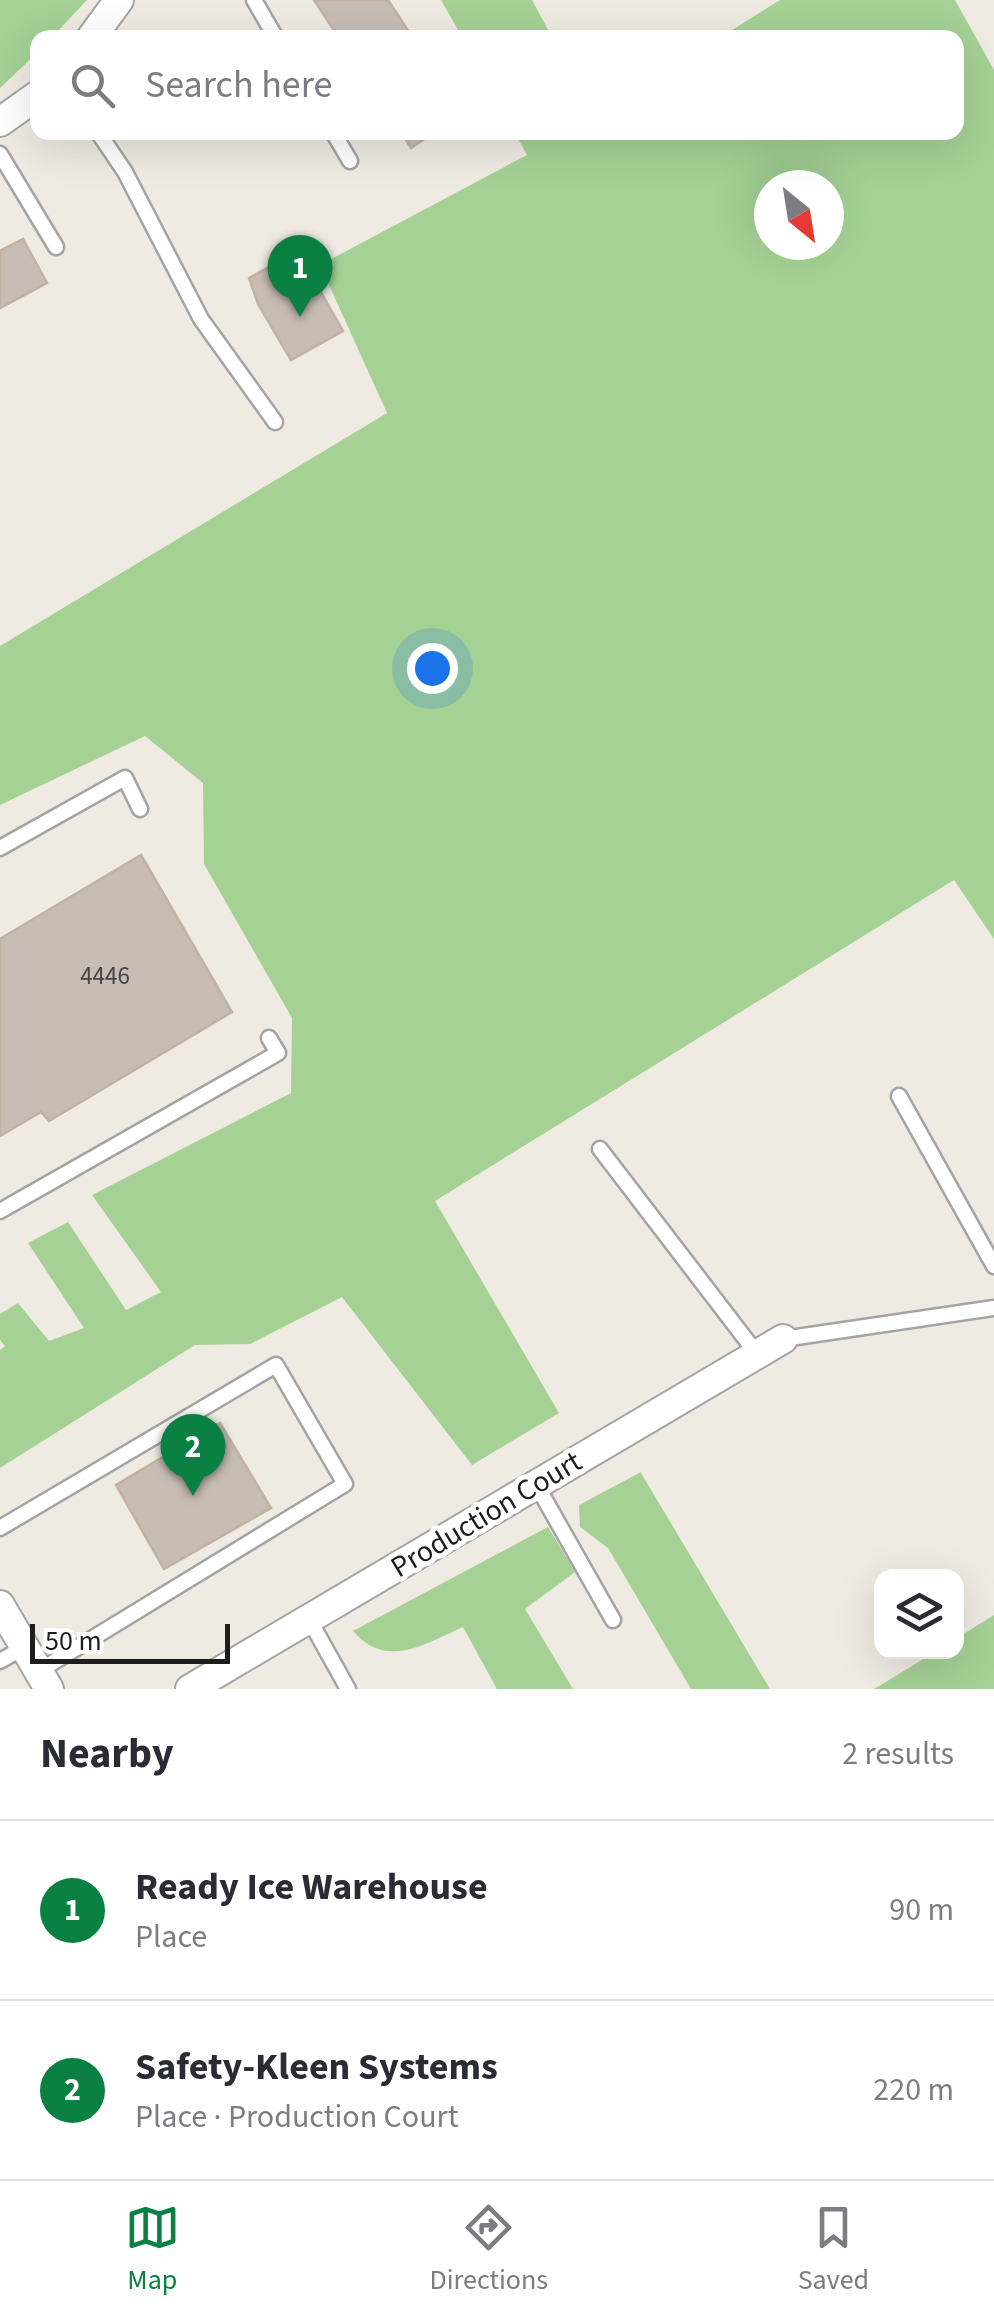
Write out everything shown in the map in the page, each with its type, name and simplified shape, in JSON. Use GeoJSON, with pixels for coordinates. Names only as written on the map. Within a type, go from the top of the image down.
{"type":"FeatureCollection","features":[{"type":"Feature","properties":{"kind":"street"},"geometry":{"type":"LineString","coordinates":[[98,30],[119,0]]}},
{"type":"Feature","properties":{"kind":"street"},"geometry":{"type":"LineString","coordinates":[[0,122],[30,100]]}},
{"type":"Feature","properties":{"kind":"street","name":"Production Court"},"geometry":{"type":"LineString","coordinates":[[190,1689],[784,1338]]}},
{"type":"Feature","properties":{"kind":"street"},"geometry":{"type":"LineString","coordinates":[[0,1605],[38,1669]]}},
{"type":"Feature","properties":{"kind":"lane"},"geometry":{"type":"LineString","coordinates":[[254,0],[271,30]]}},
{"type":"Feature","properties":{"kind":"lane"},"geometry":{"type":"LineString","coordinates":[[103,140],[125,172],[201,320],[275,422]]}},
{"type":"Feature","properties":{"kind":"lane"},"geometry":{"type":"LineString","coordinates":[[338,140],[350,162]]}},
{"type":"Feature","properties":{"kind":"lane"},"geometry":{"type":"LineString","coordinates":[[0,154],[56,247]]}},
{"type":"Feature","properties":{"kind":"lane"},"geometry":{"type":"LineString","coordinates":[[0,848],[124,778],[140,809]]}},
{"type":"Feature","properties":{"kind":"lane"},"geometry":{"type":"LineString","coordinates":[[0,1211],[278,1053],[269,1038]]}},
{"type":"Feature","properties":{"kind":"lane"},"geometry":{"type":"LineString","coordinates":[[899,1096],[994,1266]]}},
{"type":"Feature","properties":{"kind":"lane"},"geometry":{"type":"LineString","coordinates":[[600,1149],[757,1354]]}},
{"type":"Feature","properties":{"kind":"lane"},"geometry":{"type":"LineString","coordinates":[[784,1338],[994,1308]]}},
{"type":"Feature","properties":{"kind":"lane"},"geometry":{"type":"LineString","coordinates":[[0,1528],[276,1364],[345,1484],[38,1669],[0,1661]]}},
{"type":"Feature","properties":{"kind":"lane"},"geometry":{"type":"LineString","coordinates":[[536,1484],[612,1620]]}},
{"type":"Feature","properties":{"kind":"lane"},"geometry":{"type":"LineString","coordinates":[[309,1618],[348,1689]]}},
{"type":"Feature","properties":{"kind":"green space"},"geometry":{"type":"Polygon","coordinates":[[[0,0],[87,0],[59,30],[30,30],[30,60],[0,88],[0,0]]]}},
{"type":"Feature","properties":{"kind":"green space"},"geometry":{"type":"Polygon","coordinates":[[[441,0],[532,0],[548,30],[458,30],[441,0]]]}},
{"type":"Feature","properties":{"kind":"green space"},"geometry":{"type":"Polygon","coordinates":[[[780,0],[955,0],[994,70],[994,939],[954,880],[435,1201],[559,1413],[472,1465],[342,1297],[250,1344],[195,1345],[0,1468],[0,1350],[5,1346],[0,1340],[0,1314],[18,1303],[49,1341],[84,1328],[28,1243],[68,1222],[126,1310],[161,1292],[92,1195],[291,1093],[292,1018],[204,864],[203,783],[145,736],[0,805],[0,646],[387,413],[320,265],[527,155],[519,140],[964,140],[964,30],[732,30],[780,0]]]}},
{"type":"Feature","properties":{"kind":"green space"},"geometry":{"type":"Polygon","coordinates":[[[641,1472],[770,1689],[691,1689],[608,1548],[580,1527],[579,1505],[641,1472]]]}},
{"type":"Feature","properties":{"kind":"green space"},"geometry":{"type":"Polygon","coordinates":[[[548,1527],[575,1572],[525,1609],[573,1689],[497,1689],[463,1627],[420,1646],[392,1651],[366,1643],[353,1631],[548,1527]]]}},
{"type":"Feature","properties":{"kind":"green space"},"geometry":{"type":"Polygon","coordinates":[[[994,1615],[994,1689],[874,1689],[923,1659],[964,1659],[964,1634],[994,1615]]]}},
{"type":"Feature","properties":{"kind":"building"},"geometry":{"type":"Polygon","coordinates":[[[314,0],[388,0],[408,30],[334,30],[314,0]]]}},
{"type":"Feature","properties":{"kind":"building"},"geometry":{"type":"Polygon","coordinates":[[[406,140],[423,140],[411,148],[406,140]]]}},
{"type":"Feature","properties":{"kind":"building"},"geometry":{"type":"Polygon","coordinates":[[[23,239],[47,283],[0,308],[0,251],[23,239]]]}},
{"type":"Feature","properties":{"kind":"building"},"geometry":{"type":"Polygon","coordinates":[[[273,265],[283,287],[310,273],[343,331],[291,360],[258,304],[249,278],[273,265]]]}},
{"type":"Feature","properties":{"kind":"building"},"geometry":{"type":"Polygon","coordinates":[[[141,855],[232,1012],[49,1121],[41,1112],[0,1136],[0,939],[141,855]]]}},
{"type":"Feature","properties":{"kind":"building"},"geometry":{"type":"Polygon","coordinates":[[[220,1423],[271,1508],[164,1569],[116,1485],[220,1423]]]}},
{"type":"Feature","properties":{"kind":"place","name":"Ready Ice Warehouse"},"geometry":{"type":"Point","coordinates":[300,317]}},
{"type":"Feature","properties":{"kind":"place","name":"Safety-Kleen Systems"},"geometry":{"type":"Point","coordinates":[193,1496]}}]}
